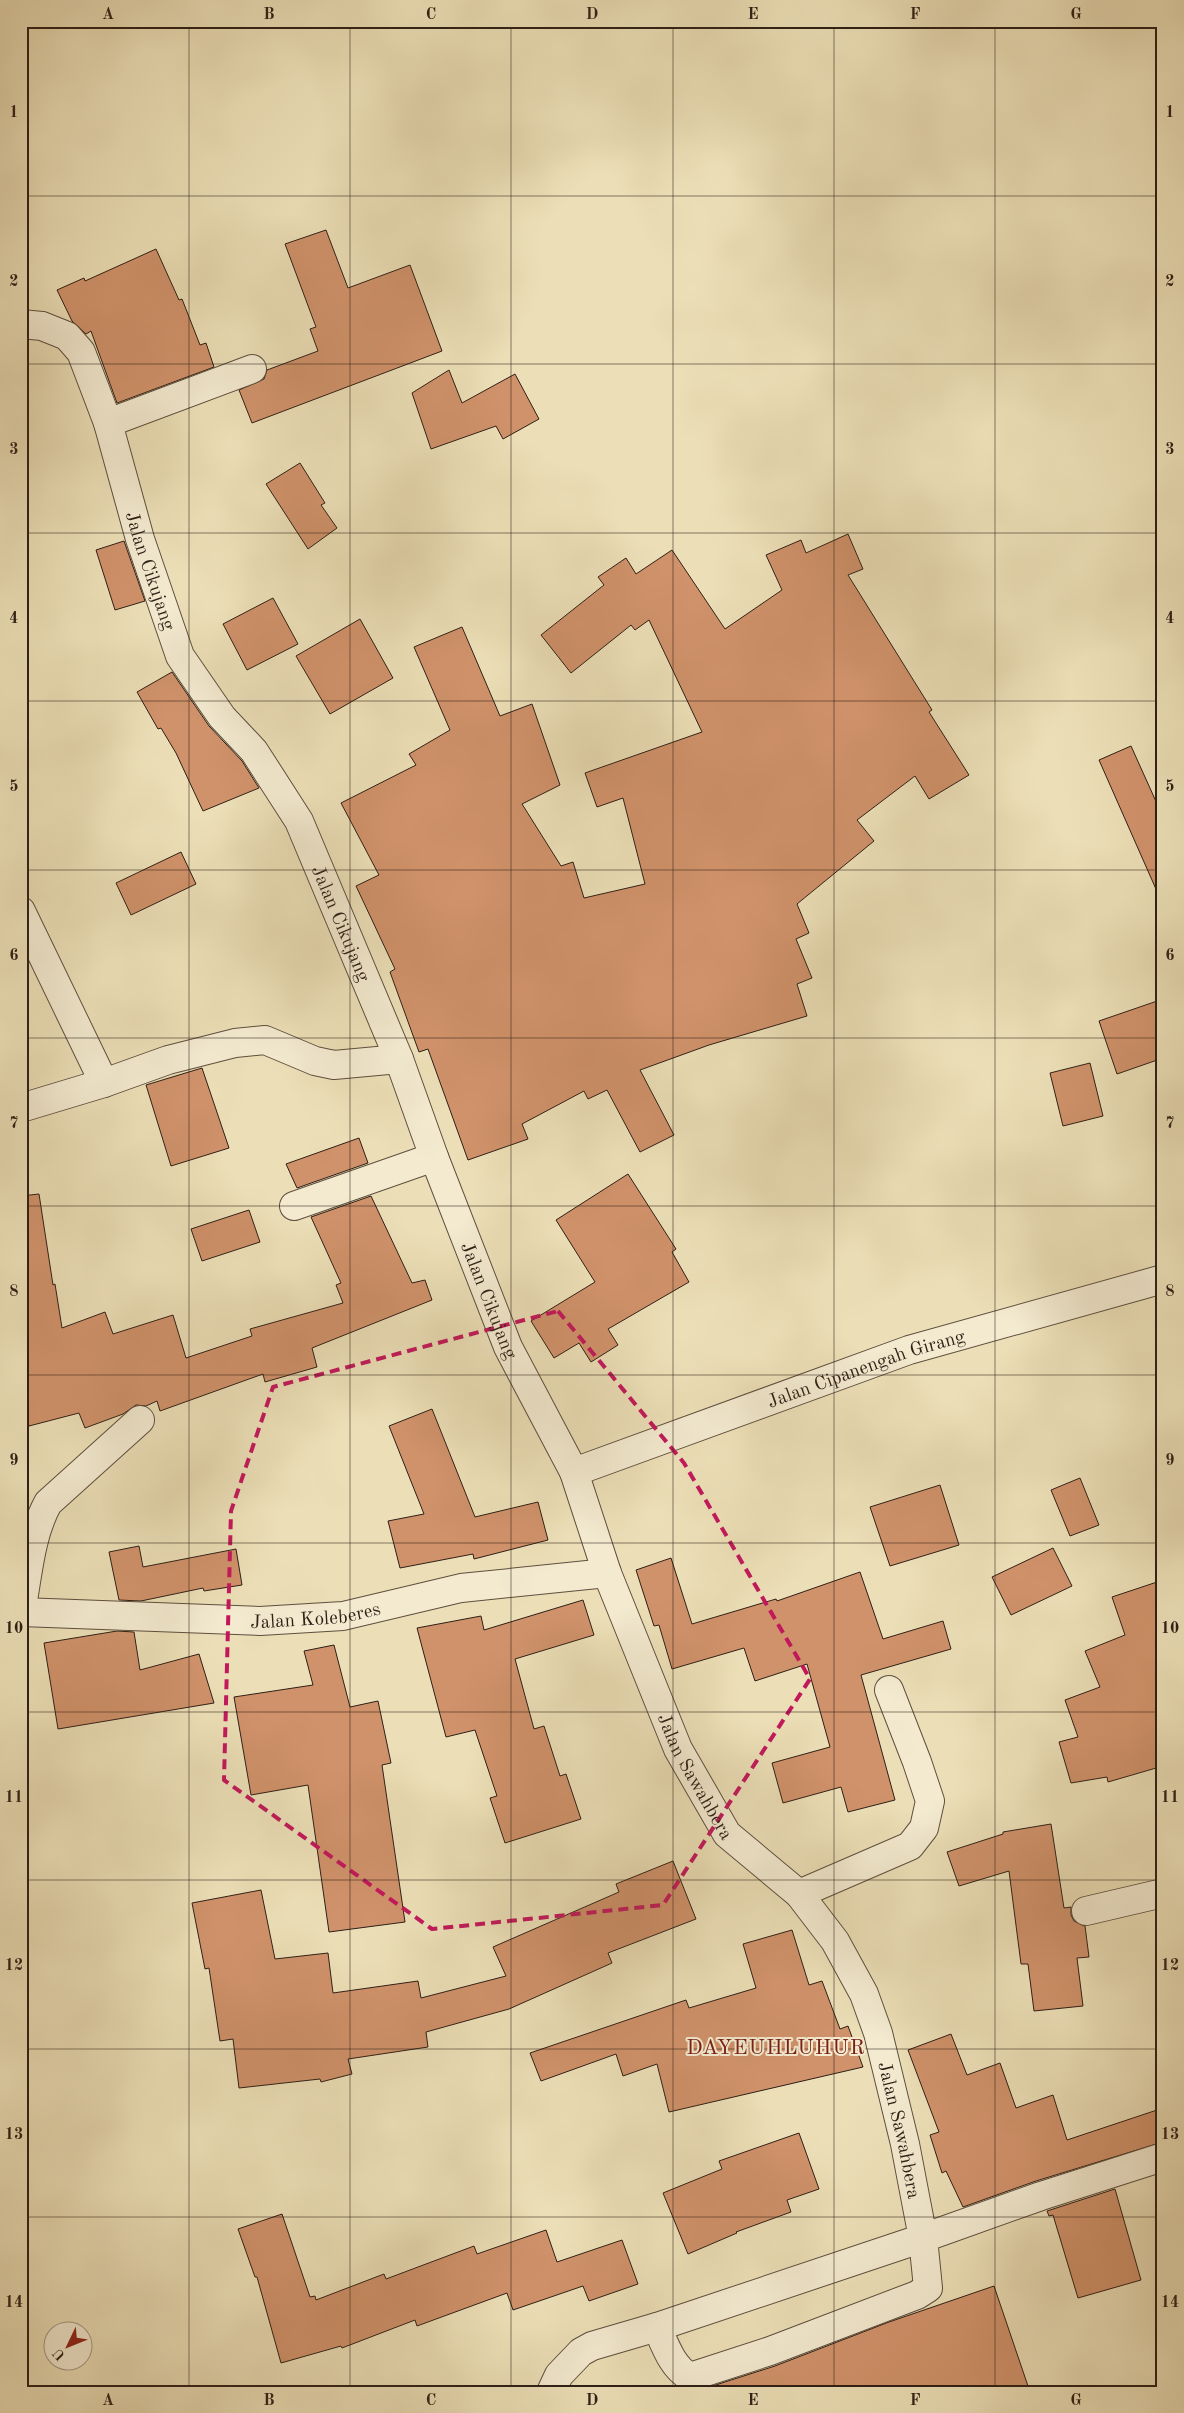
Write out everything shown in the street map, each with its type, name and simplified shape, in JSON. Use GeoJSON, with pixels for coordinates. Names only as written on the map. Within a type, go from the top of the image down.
{"type":"FeatureCollection","features":[{"type":"Feature","properties":{"kind":"street","name":"Jalan Cikujang"},"geometry":{"type":"LineString","coordinates":[[21,324],[42,326],[67,336],[81,352],[108,423],[138,531],[180,656],[222,717],[254,751],[298,822],[399,1059],[434,1157],[508,1347],[574,1472],[607,1573]]}},
{"type":"Feature","properties":{"kind":"street"},"geometry":{"type":"LineString","coordinates":[[108,423],[252,369]]}},
{"type":"Feature","properties":{"kind":"street"},"geometry":{"type":"LineString","coordinates":[[21,911],[104,1083]]}},
{"type":"Feature","properties":{"kind":"street"},"geometry":{"type":"LineString","coordinates":[[21,1108],[104,1083],[168,1060],[235,1043],[265,1040],[315,1061],[334,1065],[399,1059]]}},
{"type":"Feature","properties":{"kind":"street"},"geometry":{"type":"LineString","coordinates":[[294,1206],[434,1157]]}},
{"type":"Feature","properties":{"kind":"street","name":"Jalan Cipanengah Girang"},"geometry":{"type":"LineString","coordinates":[[574,1472],[910,1350],[1163,1280]]}},
{"type":"Feature","properties":{"kind":"street"},"geometry":{"type":"LineString","coordinates":[[21,1612],[32,1549],[40,1517],[48,1503],[140,1420]]}},
{"type":"Feature","properties":{"kind":"street","name":"Jalan Koleberes"},"geometry":{"type":"LineString","coordinates":[[21,1612],[260,1621],[343,1616],[461,1588],[607,1573]]}},
{"type":"Feature","properties":{"kind":"street","name":"Jalan Sawahbera"},"geometry":{"type":"LineString","coordinates":[[607,1573],[678,1749],[712,1810],[728,1834],[799,1894],[835,1941],[864,1994],[878,2033],[905,2144],[923,2238],[928,2288],[917,2295],[770,2351],[690,2377],[681,2372],[677,2366],[657,2327]]}},
{"type":"Feature","properties":{"kind":"street"},"geometry":{"type":"LineString","coordinates":[[799,1894],[910,1846],[924,1828],[930,1801],[889,1690]]}},
{"type":"Feature","properties":{"kind":"street"},"geometry":{"type":"LineString","coordinates":[[1086,1912],[1163,1893]]}},
{"type":"Feature","properties":{"kind":"street"},"geometry":{"type":"LineString","coordinates":[[551,2392],[559,2374],[581,2352],[592,2346],[657,2327],[923,2238],[1041,2196],[1163,2157]]}},
{"type":"Feature","properties":{"kind":"highlighted area"},"geometry":{"type":"Polygon","coordinates":[[[558,1311],[684,1463],[810,1679],[663,1905],[432,1929],[224,1780],[231,1511],[273,1387],[558,1311]]]}},
{"type":"Feature","properties":{"kind":"building"},"geometry":{"type":"Polygon","coordinates":[[[326,230],[348,288],[410,265],[442,351],[252,423],[239,390],[264,379],[267,370],[318,351],[310,329],[316,327],[285,244],[326,230]]]}},
{"type":"Feature","properties":{"kind":"building"},"geometry":{"type":"Polygon","coordinates":[[[156,249],[179,300],[182,299],[200,345],[206,343],[214,367],[117,403],[91,331],[86,334],[72,321],[57,290],[84,278],[85,281],[156,249]]]}},
{"type":"Feature","properties":{"kind":"building"},"geometry":{"type":"Polygon","coordinates":[[[449,370],[462,403],[515,374],[539,419],[503,439],[496,426],[431,449],[412,393],[449,370]]]}},
{"type":"Feature","properties":{"kind":"building"},"geometry":{"type":"Polygon","coordinates":[[[300,463],[325,503],[321,505],[337,528],[308,549],[266,484],[300,463]]]}},
{"type":"Feature","properties":{"kind":"building"},"geometry":{"type":"Polygon","coordinates":[[[848,534],[863,569],[848,575],[932,710],[929,712],[969,775],[929,799],[915,776],[857,820],[874,841],[797,904],[809,933],[796,939],[812,978],[797,984],[807,1016],[709,1045],[640,1070],[674,1135],[640,1152],[607,1090],[588,1099],[584,1091],[522,1124],[528,1139],[468,1160],[428,1049],[419,1052],[390,972],[395,969],[356,886],[379,875],[341,803],[416,765],[409,754],[450,730],[414,647],[462,627],[500,716],[532,704],[560,785],[522,804],[561,866],[573,862],[584,898],[645,884],[623,798],[597,807],[585,773],[702,732],[649,620],[635,630],[631,625],[571,673],[541,635],[604,585],[598,577],[626,558],[636,574],[672,550],[725,629],[782,590],[766,555],[801,540],[806,553],[848,534]]]}},
{"type":"Feature","properties":{"kind":"building"},"geometry":{"type":"Polygon","coordinates":[[[124,541],[145,601],[115,610],[96,550],[124,541]]]}},
{"type":"Feature","properties":{"kind":"building"},"geometry":{"type":"Polygon","coordinates":[[[273,598],[298,644],[247,670],[223,624],[273,598]]]}},
{"type":"Feature","properties":{"kind":"building"},"geometry":{"type":"Polygon","coordinates":[[[360,619],[393,678],[330,714],[296,656],[360,619]]]}},
{"type":"Feature","properties":{"kind":"building"},"geometry":{"type":"Polygon","coordinates":[[[172,672],[209,726],[242,761],[259,788],[203,811],[176,753],[161,728],[158,729],[137,692],[172,672]]]}},
{"type":"Feature","properties":{"kind":"building"},"geometry":{"type":"Polygon","coordinates":[[[1131,746],[1163,817],[1163,905],[1099,760],[1131,746]]]}},
{"type":"Feature","properties":{"kind":"building"},"geometry":{"type":"Polygon","coordinates":[[[181,852],[196,884],[131,915],[116,883],[181,852]]]}},
{"type":"Feature","properties":{"kind":"building"},"geometry":{"type":"Polygon","coordinates":[[[1163,999],[1163,1058],[1117,1074],[1099,1021],[1163,999]]]}},
{"type":"Feature","properties":{"kind":"building"},"geometry":{"type":"Polygon","coordinates":[[[1090,1063],[1103,1116],[1063,1126],[1050,1073],[1090,1063]]]}},
{"type":"Feature","properties":{"kind":"building"},"geometry":{"type":"Polygon","coordinates":[[[202,1068],[229,1148],[171,1166],[146,1085],[202,1068]]]}},
{"type":"Feature","properties":{"kind":"building"},"geometry":{"type":"Polygon","coordinates":[[[359,1138],[368,1163],[297,1188],[286,1164],[359,1138]]]}},
{"type":"Feature","properties":{"kind":"building"},"geometry":{"type":"Polygon","coordinates":[[[628,1174],[676,1249],[672,1252],[689,1282],[608,1329],[618,1345],[591,1362],[579,1343],[554,1358],[531,1321],[595,1282],[556,1220],[628,1174]]]}},
{"type":"Feature","properties":{"kind":"building"},"geometry":{"type":"Polygon","coordinates":[[[39,1194],[53,1285],[55,1284],[62,1328],[105,1312],[113,1334],[173,1315],[186,1358],[252,1336],[250,1329],[343,1303],[336,1285],[341,1283],[311,1217],[371,1196],[412,1283],[425,1280],[432,1300],[312,1348],[317,1367],[265,1382],[263,1374],[160,1411],[157,1401],[146,1406],[136,1405],[123,1414],[85,1428],[79,1413],[29,1426],[21,1397],[21,1196],[39,1194]]]}},
{"type":"Feature","properties":{"kind":"building"},"geometry":{"type":"Polygon","coordinates":[[[249,1210],[260,1242],[202,1261],[191,1229],[249,1210]]]}},
{"type":"Feature","properties":{"kind":"building"},"geometry":{"type":"Polygon","coordinates":[[[432,1409],[475,1517],[538,1502],[548,1540],[474,1559],[473,1554],[400,1568],[388,1521],[424,1514],[389,1426],[432,1409]]]}},
{"type":"Feature","properties":{"kind":"building"},"geometry":{"type":"Polygon","coordinates":[[[1080,1478],[1099,1525],[1070,1536],[1051,1490],[1080,1478]]]}},
{"type":"Feature","properties":{"kind":"building"},"geometry":{"type":"Polygon","coordinates":[[[940,1485],[959,1545],[890,1566],[870,1507],[940,1485]]]}},
{"type":"Feature","properties":{"kind":"building"},"geometry":{"type":"Polygon","coordinates":[[[139,1546],[143,1567],[236,1549],[242,1585],[204,1591],[203,1588],[141,1601],[119,1600],[109,1552],[139,1546]]]}},
{"type":"Feature","properties":{"kind":"building"},"geometry":{"type":"Polygon","coordinates":[[[1053,1548],[1072,1586],[1011,1615],[992,1577],[1053,1548]]]}},
{"type":"Feature","properties":{"kind":"building"},"geometry":{"type":"Polygon","coordinates":[[[671,1558],[692,1624],[776,1599],[777,1601],[860,1572],[883,1639],[943,1621],[951,1649],[861,1675],[895,1800],[848,1812],[841,1787],[783,1803],[772,1763],[830,1747],[807,1664],[755,1681],[744,1648],[672,1669],[659,1625],[654,1626],[636,1570],[671,1558]]]}},
{"type":"Feature","properties":{"kind":"building"},"geometry":{"type":"Polygon","coordinates":[[[1163,1580],[1163,1766],[1108,1782],[1107,1777],[1071,1783],[1059,1742],[1078,1737],[1065,1700],[1100,1687],[1085,1651],[1125,1635],[1112,1597],[1163,1580]]]}},
{"type":"Feature","properties":{"kind":"building"},"geometry":{"type":"Polygon","coordinates":[[[583,1600],[594,1635],[515,1659],[534,1729],[544,1726],[560,1776],[566,1774],[581,1819],[505,1843],[490,1798],[497,1796],[475,1730],[446,1737],[417,1628],[481,1616],[484,1630],[583,1600]]]}},
{"type":"Feature","properties":{"kind":"building"},"geometry":{"type":"Polygon","coordinates":[[[117,1631],[134,1632],[140,1670],[199,1654],[214,1703],[58,1729],[44,1643],[117,1631]]]}},
{"type":"Feature","properties":{"kind":"building"},"geometry":{"type":"Polygon","coordinates":[[[334,1645],[350,1707],[378,1701],[391,1763],[382,1765],[405,1922],[329,1932],[308,1785],[251,1795],[234,1697],[313,1685],[304,1651],[334,1645]]]}},
{"type":"Feature","properties":{"kind":"building"},"geometry":{"type":"Polygon","coordinates":[[[1051,1824],[1064,1908],[1071,1907],[1071,1915],[1074,1921],[1085,1926],[1089,1957],[1077,1958],[1083,2006],[1034,2011],[1028,1964],[1021,1964],[1009,1871],[959,1886],[947,1852],[1003,1834],[1003,1832],[1051,1824]]]}},
{"type":"Feature","properties":{"kind":"building"},"geometry":{"type":"Polygon","coordinates":[[[673,1861],[696,1919],[608,1953],[612,1963],[509,2009],[426,2032],[428,2047],[348,2059],[352,2074],[321,2082],[320,2079],[239,2088],[233,2039],[220,2041],[209,1968],[205,1969],[192,1903],[261,1890],[275,1959],[328,1953],[333,1993],[418,1981],[421,1998],[506,1976],[493,1947],[619,1892],[616,1884],[673,1861]]]}},
{"type":"Feature","properties":{"kind":"building"},"geometry":{"type":"Polygon","coordinates":[[[792,1930],[809,1985],[822,1981],[840,2029],[848,2026],[863,2067],[669,2112],[657,2064],[623,2076],[616,2054],[541,2081],[530,2053],[686,2000],[689,2008],[756,1988],[743,1944],[792,1930]]]}},
{"type":"Feature","properties":{"kind":"building"},"geometry":{"type":"Polygon","coordinates":[[[951,2034],[967,2075],[1000,2063],[1016,2108],[1053,2095],[1067,2140],[1163,2108],[1163,2142],[1036,2181],[963,2207],[946,2171],[942,2173],[930,2135],[939,2132],[908,2050],[951,2034]]]}},
{"type":"Feature","properties":{"kind":"building"},"geometry":{"type":"Polygon","coordinates":[[[799,2133],[819,2189],[787,2200],[791,2212],[736,2232],[688,2254],[663,2193],[722,2169],[719,2161],[799,2133]]]}},
{"type":"Feature","properties":{"kind":"building"},"geometry":{"type":"Polygon","coordinates":[[[1115,2189],[1141,2280],[1078,2298],[1053,2215],[1049,2216],[1047,2211],[1115,2189]]]}},
{"type":"Feature","properties":{"kind":"building"},"geometry":{"type":"Polygon","coordinates":[[[282,2214],[310,2297],[315,2296],[316,2300],[384,2274],[386,2279],[474,2246],[477,2254],[546,2230],[557,2262],[622,2240],[638,2284],[589,2301],[583,2286],[513,2310],[507,2293],[417,2326],[415,2320],[342,2348],[341,2346],[281,2363],[257,2277],[255,2277],[238,2229],[282,2214]]]}},
{"type":"Feature","properties":{"kind":"building"},"geometry":{"type":"Polygon","coordinates":[[[994,2286],[1030,2392],[703,2392],[703,2389],[775,2366],[889,2322],[994,2286]]]}},
{"type":"Feature","properties":{"kind":"district","name":"DAYEUHLUHUR"},"geometry":{"type":"Point","coordinates":[776,2047]}}]}
